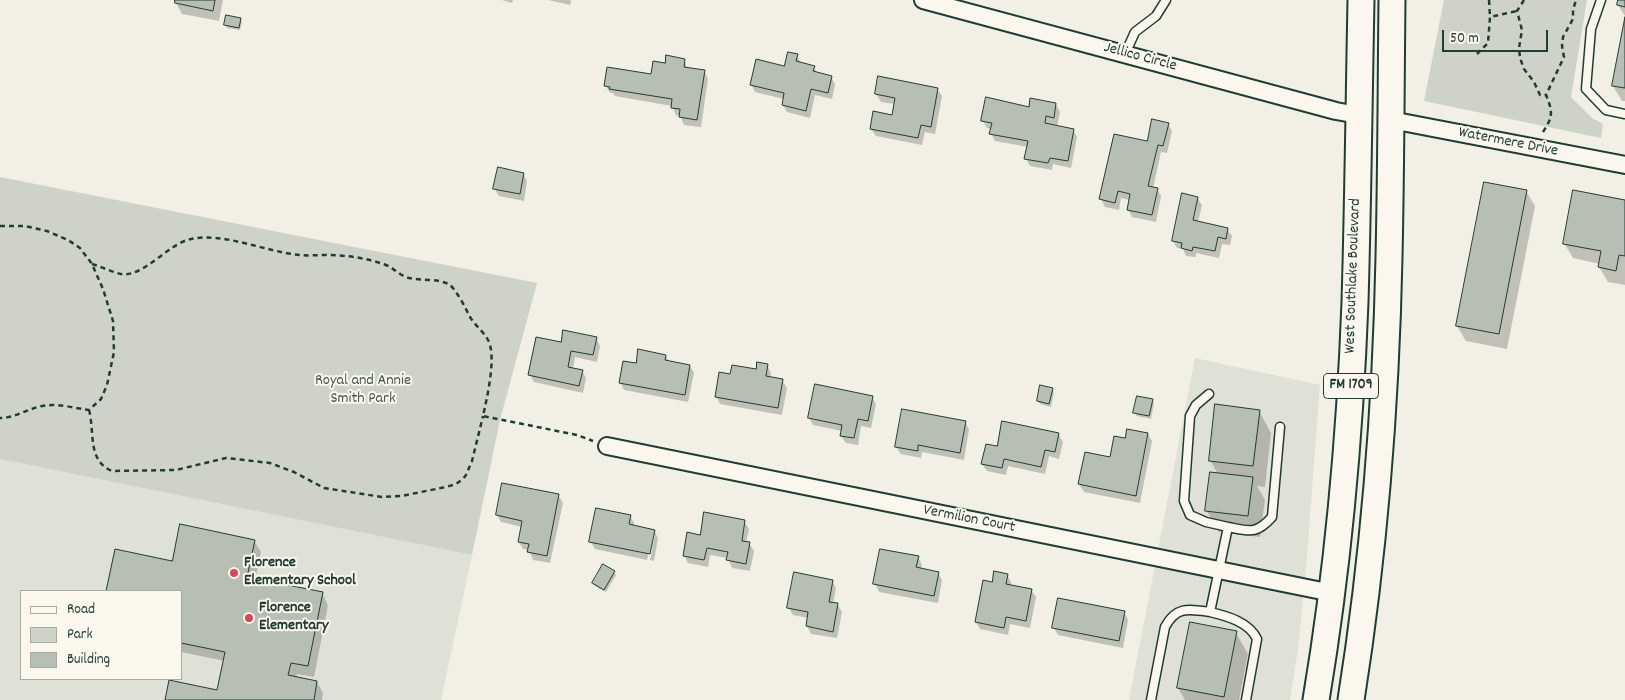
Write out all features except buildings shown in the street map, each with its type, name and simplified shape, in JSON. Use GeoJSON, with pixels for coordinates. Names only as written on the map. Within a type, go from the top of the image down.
{"type":"FeatureCollection","features":[{"type":"Feature","properties":{"kind":"main road","name":"West Southlake Boulevard"},"geometry":{"type":"LineString","coordinates":[[1316,700],[1332,593],[1350,396],[1355,302],[1361,0]]}},
{"type":"Feature","properties":{"kind":"main road","name":"West Southlake Boulevard"},"geometry":{"type":"LineString","coordinates":[[1350,700],[1368,579],[1379,444],[1389,258],[1392,0]]}},
{"type":"Feature","properties":{"kind":"main road"},"geometry":{"type":"LineString","coordinates":[[1358,115],[1391,120]]}},
{"type":"Feature","properties":{"kind":"street","name":"Jellico Circle"},"geometry":{"type":"LineString","coordinates":[[923,0],[1336,111],[1358,115]]}},
{"type":"Feature","properties":{"kind":"street","name":"Watermere Drive"},"geometry":{"type":"LineString","coordinates":[[1391,120],[1625,165]]}},
{"type":"Feature","properties":{"kind":"street","name":"Vermilion Court"},"geometry":{"type":"LineString","coordinates":[[607,446],[1332,593]]}},
{"type":"Feature","properties":{"kind":"lane"},"geometry":{"type":"LineString","coordinates":[[1125,54],[1135,32],[1156,16],[1166,0]]}},
{"type":"Feature","properties":{"kind":"lane"},"geometry":{"type":"LineString","coordinates":[[1601,0],[1591,29],[1586,89],[1606,110],[1625,114]]}},
{"type":"Feature","properties":{"kind":"lane"},"geometry":{"type":"LineString","coordinates":[[1209,394],[1196,405],[1190,416],[1184,501],[1190,516],[1206,522],[1252,531],[1264,527],[1272,518],[1280,427]]}},
{"type":"Feature","properties":{"kind":"lane"},"geometry":{"type":"LineString","coordinates":[[1210,612],[1228,526]]}},
{"type":"Feature","properties":{"kind":"lane"},"geometry":{"type":"LineString","coordinates":[[1151,700],[1165,627],[1170,617],[1179,611],[1196,610],[1225,615],[1253,631],[1256,639],[1256,648],[1246,700]]}},
{"type":"Feature","properties":{"kind":"path"},"geometry":{"type":"LineString","coordinates":[[1477,54],[1488,43],[1489,0]]}},
{"type":"Feature","properties":{"kind":"path"},"geometry":{"type":"LineString","coordinates":[[1490,16],[1517,11],[1524,0]]}},
{"type":"Feature","properties":{"kind":"path"},"geometry":{"type":"LineString","coordinates":[[1543,132],[1550,122],[1552,110],[1546,95],[1564,57],[1563,37],[1573,20],[1576,0]]}},
{"type":"Feature","properties":{"kind":"path"},"geometry":{"type":"LineString","coordinates":[[1517,11],[1522,30],[1518,48],[1520,58],[1524,69],[1534,82],[1540,95],[1546,95]]}},
{"type":"Feature","properties":{"kind":"path"},"geometry":{"type":"LineString","coordinates":[[0,226],[26,226],[54,234],[80,248],[92,264],[103,289],[112,321],[114,352],[107,385],[101,399],[89,410]]}},
{"type":"Feature","properties":{"kind":"path"},"geometry":{"type":"LineString","coordinates":[[89,410],[94,450],[98,462],[112,471],[176,470],[226,458],[276,465],[324,488],[394,497],[446,488],[456,484],[466,475],[472,461],[489,386],[490,346],[486,337],[474,324],[450,285],[411,279],[401,276],[388,266],[354,257],[300,255],[268,250],[234,241],[191,238],[180,242],[134,272],[123,275],[92,264]]}},
{"type":"Feature","properties":{"kind":"path"},"geometry":{"type":"LineString","coordinates":[[0,418],[10,418],[39,406],[51,404],[89,410]]}},
{"type":"Feature","properties":{"kind":"path"},"geometry":{"type":"LineString","coordinates":[[483,416],[577,435],[607,446]]}},
{"type":"Feature","properties":{"kind":"shaded area"},"geometry":{"type":"Polygon","coordinates":[[[1195,358],[1320,385],[1306,570],[1298,649],[1290,700],[1129,700],[1195,358]]]}},
{"type":"Feature","properties":{"kind":"shaded area","name":"Florence Elementary School"},"geometry":{"type":"Polygon","coordinates":[[[0,459],[472,555],[441,700],[0,700],[0,459]]]}},
{"type":"Feature","properties":{"kind":"green space"},"geometry":{"type":"Polygon","coordinates":[[[1444,0],[1587,0],[1571,97],[1592,118],[1603,124],[1601,138],[1424,101],[1444,0]]]}},
{"type":"Feature","properties":{"kind":"green space","name":"Royal and Annie Smith Park"},"geometry":{"type":"Polygon","coordinates":[[[0,177],[537,283],[500,420],[472,555],[0,459],[0,177]]]}},
{"type":"Feature","properties":{"kind":"place","name":"Florence Elementary School"},"geometry":{"type":"Point","coordinates":[234,573]}},
{"type":"Feature","properties":{"kind":"place","name":"Florence Elementary"},"geometry":{"type":"Point","coordinates":[249,618]}}]}
